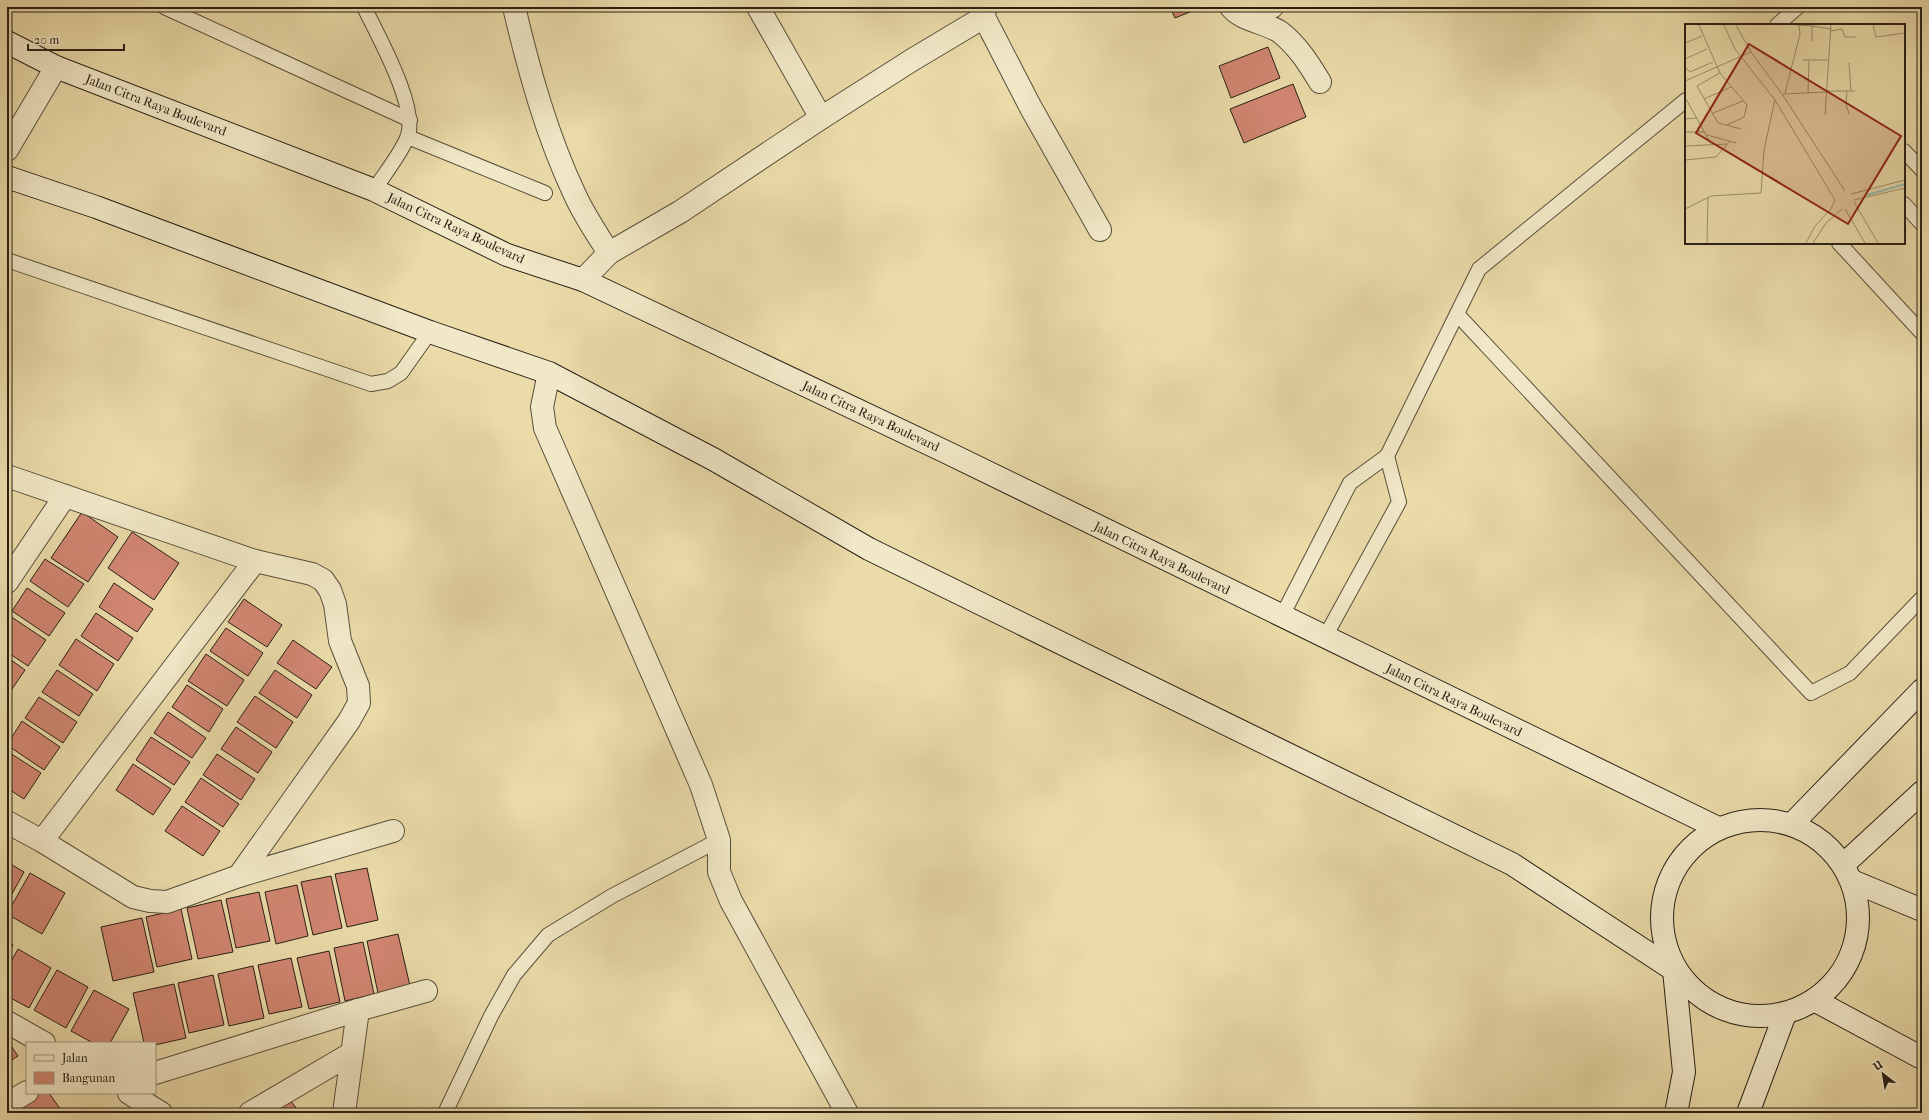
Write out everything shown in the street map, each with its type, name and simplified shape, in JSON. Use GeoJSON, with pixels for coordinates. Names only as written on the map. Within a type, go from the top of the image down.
{"type":"FeatureCollection","features":[{"type":"Feature","properties":{"kind":"street"},"geometry":{"type":"LineString","coordinates":[[514,7],[524,49],[552,138],[575,196],[609,253]]}},
{"type":"Feature","properties":{"kind":"street"},"geometry":{"type":"LineString","coordinates":[[758,7],[821,118]]}},
{"type":"Feature","properties":{"kind":"street"},"geometry":{"type":"LineString","coordinates":[[1232,7],[1240,15],[1250,18],[1279,32],[1289,40],[1303,54],[1320,82]]}},
{"type":"Feature","properties":{"kind":"street"},"geometry":{"type":"LineString","coordinates":[[1250,18],[1272,7]]}},
{"type":"Feature","properties":{"kind":"street"},"geometry":{"type":"LineString","coordinates":[[583,280],[609,253],[680,212],[984,12],[1031,108],[1100,230]]}},
{"type":"Feature","properties":{"kind":"street","name":"Jalan Citra Raya Boulevard"},"geometry":{"type":"LineString","coordinates":[[7,42],[56,66],[374,190],[507,255],[583,280],[953,455],[1718,828]]}},
{"type":"Feature","properties":{"kind":"street"},"geometry":{"type":"LineString","coordinates":[[7,150],[56,66]]}},
{"type":"Feature","properties":{"kind":"street"},"geometry":{"type":"LineString","coordinates":[[7,177],[103,210],[430,332],[549,373],[713,459],[869,550],[1512,864],[1674,970],[1695,994],[1722,1010],[1753,1017],[1785,1014],[1814,1000],[1835,982],[1849,960],[1857,934],[1858,907],[1847,873],[1821,840],[1792,824],[1761,820],[1742,821],[1718,828],[1691,848],[1671,874],[1661,906],[1662,938],[1674,970],[1684,1072],[1676,1113]]}},
{"type":"Feature","properties":{"kind":"street"},"geometry":{"type":"LineString","coordinates":[[549,373],[542,407],[545,428],[661,698],[701,785],[719,840],[719,872],[731,901],[847,1113]]}},
{"type":"Feature","properties":{"kind":"street"},"geometry":{"type":"LineString","coordinates":[[7,476],[256,561],[312,574],[323,580],[330,590],[335,604],[340,641],[358,686],[359,703],[349,721],[239,876]]}},
{"type":"Feature","properties":{"kind":"street"},"geometry":{"type":"LineString","coordinates":[[7,582],[65,496]]}},
{"type":"Feature","properties":{"kind":"street"},"geometry":{"type":"LineString","coordinates":[[42,841],[256,561]]}},
{"type":"Feature","properties":{"kind":"street"},"geometry":{"type":"LineString","coordinates":[[1792,824],[1922,690]]}},
{"type":"Feature","properties":{"kind":"street"},"geometry":{"type":"LineString","coordinates":[[1847,873],[1922,792]]}},
{"type":"Feature","properties":{"kind":"street"},"geometry":{"type":"LineString","coordinates":[[7,822],[42,841],[134,897],[150,901],[167,902],[239,876],[393,831]]}},
{"type":"Feature","properties":{"kind":"street"},"geometry":{"type":"LineString","coordinates":[[1847,873],[1922,910]]}},
{"type":"Feature","properties":{"kind":"street"},"geometry":{"type":"LineString","coordinates":[[156,1072],[358,1010],[426,991]]}},
{"type":"Feature","properties":{"kind":"street"},"geometry":{"type":"LineString","coordinates":[[1814,1000],[1922,1058]]}},
{"type":"Feature","properties":{"kind":"street"},"geometry":{"type":"LineString","coordinates":[[344,1113],[358,1010]]}},
{"type":"Feature","properties":{"kind":"street"},"geometry":{"type":"LineString","coordinates":[[1748,1113],[1785,1014]]}},
{"type":"Feature","properties":{"kind":"street"},"geometry":{"type":"LineString","coordinates":[[7,1022],[42,1042]]}},
{"type":"Feature","properties":{"kind":"street"},"geometry":{"type":"LineString","coordinates":[[250,1113],[352,1054]]}},
{"type":"Feature","properties":{"kind":"street"},"geometry":{"type":"LineString","coordinates":[[7,1104],[26,1093]]}},
{"type":"Feature","properties":{"kind":"street"},"geometry":{"type":"LineString","coordinates":[[131,1094],[161,1113]]}},
{"type":"Feature","properties":{"kind":"lane"},"geometry":{"type":"LineString","coordinates":[[164,7],[410,120]]}},
{"type":"Feature","properties":{"kind":"lane"},"geometry":{"type":"LineString","coordinates":[[364,7],[400,83],[410,120],[408,137],[374,190]]}},
{"type":"Feature","properties":{"kind":"lane"},"geometry":{"type":"LineString","coordinates":[[1782,23],[1798,7]]}},
{"type":"Feature","properties":{"kind":"lane"},"geometry":{"type":"LineString","coordinates":[[1282,616],[1350,483],[1387,456],[1479,269],[1685,101]]}},
{"type":"Feature","properties":{"kind":"lane"},"geometry":{"type":"LineString","coordinates":[[408,137],[545,194]]}},
{"type":"Feature","properties":{"kind":"lane"},"geometry":{"type":"LineString","coordinates":[[1905,152],[1922,170]]}},
{"type":"Feature","properties":{"kind":"lane"},"geometry":{"type":"LineString","coordinates":[[1905,205],[1922,224]]}},
{"type":"Feature","properties":{"kind":"lane"},"geometry":{"type":"LineString","coordinates":[[1840,244],[1922,333]]}},
{"type":"Feature","properties":{"kind":"lane"},"geometry":{"type":"LineString","coordinates":[[7,260],[371,384],[388,381],[401,373],[430,332]]}},
{"type":"Feature","properties":{"kind":"lane"},"geometry":{"type":"LineString","coordinates":[[1457,314],[1811,693],[1850,674],[1922,598]]}},
{"type":"Feature","properties":{"kind":"lane"},"geometry":{"type":"LineString","coordinates":[[1325,637],[1399,502],[1387,456]]}},
{"type":"Feature","properties":{"kind":"lane"},"geometry":{"type":"LineString","coordinates":[[445,1113],[492,1016],[514,975],[548,936],[612,896],[719,840]]}},
{"type":"Feature","properties":{"kind":"building"},"geometry":{"type":"Polygon","coordinates":[[[1170,7],[1202,7],[1175,18],[1170,7]]]}},
{"type":"Feature","properties":{"kind":"building"},"geometry":{"type":"Polygon","coordinates":[[[1268,47],[1280,78],[1231,98],[1219,66],[1268,47]]]}},
{"type":"Feature","properties":{"kind":"building"},"geometry":{"type":"Polygon","coordinates":[[[1293,84],[1306,117],[1244,143],[1230,109],[1293,84]]]}},
{"type":"Feature","properties":{"kind":"building"},"geometry":{"type":"Polygon","coordinates":[[[82,512],[118,537],[88,582],[51,558],[82,512]]]}},
{"type":"Feature","properties":{"kind":"building"},"geometry":{"type":"Polygon","coordinates":[[[132,532],[179,563],[154,600],[108,568],[132,532]]]}},
{"type":"Feature","properties":{"kind":"building"},"geometry":{"type":"Polygon","coordinates":[[[45,559],[84,584],[68,607],[30,581],[45,559]]]}},
{"type":"Feature","properties":{"kind":"building"},"geometry":{"type":"Polygon","coordinates":[[[114,583],[153,609],[137,632],[99,607],[114,583]]]}},
{"type":"Feature","properties":{"kind":"building"},"geometry":{"type":"Polygon","coordinates":[[[27,588],[65,613],[49,636],[12,611],[27,588]]]}},
{"type":"Feature","properties":{"kind":"building"},"geometry":{"type":"Polygon","coordinates":[[[244,599],[282,625],[267,647],[228,622],[244,599]]]}},
{"type":"Feature","properties":{"kind":"building"},"geometry":{"type":"Polygon","coordinates":[[[96,613],[133,638],[118,661],[81,636],[96,613]]]}},
{"type":"Feature","properties":{"kind":"building"},"geometry":{"type":"Polygon","coordinates":[[[7,614],[46,640],[28,666],[7,652],[7,614]]]}},
{"type":"Feature","properties":{"kind":"building"},"geometry":{"type":"Polygon","coordinates":[[[226,628],[263,653],[248,676],[210,651],[226,628]]]}},
{"type":"Feature","properties":{"kind":"building"},"geometry":{"type":"Polygon","coordinates":[[[76,639],[114,664],[97,691],[59,665],[76,639]]]}},
{"type":"Feature","properties":{"kind":"building"},"geometry":{"type":"Polygon","coordinates":[[[293,640],[332,667],[316,689],[277,663],[293,640]]]}},
{"type":"Feature","properties":{"kind":"building"},"geometry":{"type":"Polygon","coordinates":[[[206,654],[244,680],[227,706],[188,681],[206,654]]]}},
{"type":"Feature","properties":{"kind":"building"},"geometry":{"type":"Polygon","coordinates":[[[7,657],[25,670],[10,692],[7,690],[7,657]]]}},
{"type":"Feature","properties":{"kind":"building"},"geometry":{"type":"Polygon","coordinates":[[[57,670],[93,694],[79,716],[42,692],[57,670]]]}},
{"type":"Feature","properties":{"kind":"building"},"geometry":{"type":"Polygon","coordinates":[[[275,670],[312,695],[297,718],[259,693],[275,670]]]}},
{"type":"Feature","properties":{"kind":"building"},"geometry":{"type":"Polygon","coordinates":[[[187,685],[223,709],[209,732],[172,707],[187,685]]]}},
{"type":"Feature","properties":{"kind":"building"},"geometry":{"type":"Polygon","coordinates":[[[255,696],[293,722],[276,748],[237,722],[255,696]]]}},
{"type":"Feature","properties":{"kind":"building"},"geometry":{"type":"Polygon","coordinates":[[[39,697],[77,722],[63,743],[25,718],[39,697]]]}},
{"type":"Feature","properties":{"kind":"building"},"geometry":{"type":"Polygon","coordinates":[[[168,712],[206,738],[192,758],[154,733],[168,712]]]}},
{"type":"Feature","properties":{"kind":"building"},"geometry":{"type":"Polygon","coordinates":[[[22,721],[60,747],[44,770],[7,745],[22,721]]]}},
{"type":"Feature","properties":{"kind":"building"},"geometry":{"type":"Polygon","coordinates":[[[236,727],[272,752],[258,773],[221,749],[236,727]]]}},
{"type":"Feature","properties":{"kind":"building"},"geometry":{"type":"Polygon","coordinates":[[[151,737],[190,762],[174,785],[136,760],[151,737]]]}},
{"type":"Feature","properties":{"kind":"building"},"geometry":{"type":"Polygon","coordinates":[[[7,751],[41,773],[24,799],[7,788],[7,751]]]}},
{"type":"Feature","properties":{"kind":"building"},"geometry":{"type":"Polygon","coordinates":[[[217,754],[255,779],[241,800],[203,775],[217,754]]]}},
{"type":"Feature","properties":{"kind":"building"},"geometry":{"type":"Polygon","coordinates":[[[133,764],[171,789],[153,815],[116,790],[133,764]]]}},
{"type":"Feature","properties":{"kind":"building"},"geometry":{"type":"Polygon","coordinates":[[[201,778],[239,804],[223,827],[185,802],[201,778]]]}},
{"type":"Feature","properties":{"kind":"building"},"geometry":{"type":"Polygon","coordinates":[[[182,806],[220,831],[203,856],[165,831],[182,806]]]}},
{"type":"Feature","properties":{"kind":"building"},"geometry":{"type":"Polygon","coordinates":[[[7,862],[24,872],[7,903],[7,862]]]}},
{"type":"Feature","properties":{"kind":"building"},"geometry":{"type":"Polygon","coordinates":[[[367,868],[378,920],[347,927],[335,874],[367,868]]]}},
{"type":"Feature","properties":{"kind":"building"},"geometry":{"type":"Polygon","coordinates":[[[30,873],[65,893],[42,934],[7,914],[30,873]]]}},
{"type":"Feature","properties":{"kind":"building"},"geometry":{"type":"Polygon","coordinates":[[[331,876],[342,928],[313,935],[301,882],[331,876]]]}},
{"type":"Feature","properties":{"kind":"building"},"geometry":{"type":"Polygon","coordinates":[[[297,885],[308,936],[276,944],[265,892],[297,885]]]}},
{"type":"Feature","properties":{"kind":"building"},"geometry":{"type":"Polygon","coordinates":[[[259,892],[270,941],[236,948],[226,899],[259,892]]]}},
{"type":"Feature","properties":{"kind":"building"},"geometry":{"type":"Polygon","coordinates":[[[221,900],[233,952],[198,959],[187,908],[221,900]]]}},
{"type":"Feature","properties":{"kind":"building"},"geometry":{"type":"Polygon","coordinates":[[[181,909],[192,959],[157,967],[146,917],[181,909]]]}},
{"type":"Feature","properties":{"kind":"building"},"geometry":{"type":"Polygon","coordinates":[[[142,918],[154,972],[113,981],[101,927],[142,918]]]}},
{"type":"Feature","properties":{"kind":"building"},"geometry":{"type":"Polygon","coordinates":[[[398,934],[410,986],[378,993],[367,941],[398,934]]]}},
{"type":"Feature","properties":{"kind":"building"},"geometry":{"type":"Polygon","coordinates":[[[7,941],[13,945],[7,956],[7,941]]]}},
{"type":"Feature","properties":{"kind":"building"},"geometry":{"type":"Polygon","coordinates":[[[363,942],[374,994],[345,1001],[334,948],[363,942]]]}},
{"type":"Feature","properties":{"kind":"building"},"geometry":{"type":"Polygon","coordinates":[[[18,949],[51,968],[29,1008],[7,996],[7,969],[18,949]]]}},
{"type":"Feature","properties":{"kind":"building"},"geometry":{"type":"Polygon","coordinates":[[[329,951],[340,1002],[309,1009],[297,958],[329,951]]]}},
{"type":"Feature","properties":{"kind":"building"},"geometry":{"type":"Polygon","coordinates":[[[291,958],[302,1007],[269,1014],[258,965],[291,958]]]}},
{"type":"Feature","properties":{"kind":"building"},"geometry":{"type":"Polygon","coordinates":[[[253,966],[264,1018],[229,1026],[218,974],[253,966]]]}},
{"type":"Feature","properties":{"kind":"building"},"geometry":{"type":"Polygon","coordinates":[[[57,970],[88,987],[66,1028],[34,1010],[57,970]]]}},
{"type":"Feature","properties":{"kind":"building"},"geometry":{"type":"Polygon","coordinates":[[[213,975],[224,1025],[189,1033],[178,983],[213,975]]]}},
{"type":"Feature","properties":{"kind":"building"},"geometry":{"type":"Polygon","coordinates":[[[174,984],[186,1038],[156,1045],[156,1042],[144,1042],[133,993],[174,984]]]}},
{"type":"Feature","properties":{"kind":"building"},"geometry":{"type":"Polygon","coordinates":[[[94,990],[129,1009],[111,1042],[91,1042],[71,1031],[94,990]]]}},
{"type":"Feature","properties":{"kind":"building"},"geometry":{"type":"Polygon","coordinates":[[[7,1040],[18,1056],[7,1063],[7,1040]]]}},
{"type":"Feature","properties":{"kind":"building"},"geometry":{"type":"Polygon","coordinates":[[[29,1094],[50,1094],[63,1113],[12,1113],[29,1094]]]}},
{"type":"Feature","properties":{"kind":"building"},"geometry":{"type":"Polygon","coordinates":[[[287,1096],[300,1113],[262,1113],[287,1096]]]}}]}
